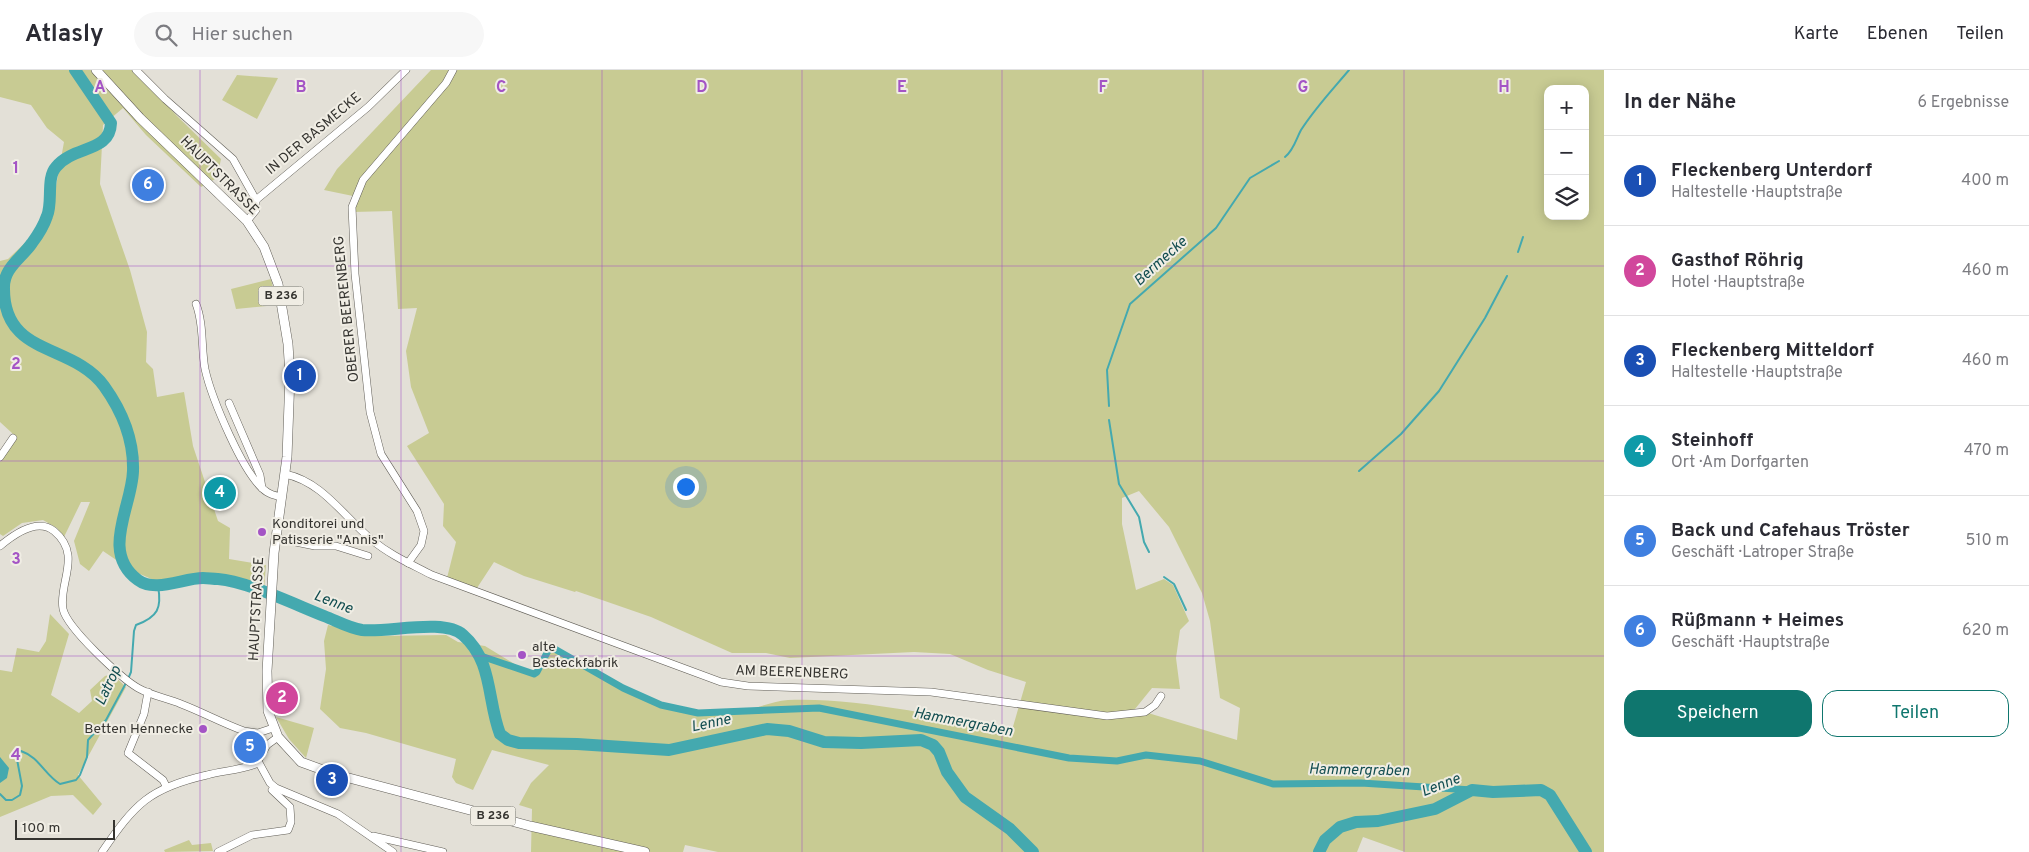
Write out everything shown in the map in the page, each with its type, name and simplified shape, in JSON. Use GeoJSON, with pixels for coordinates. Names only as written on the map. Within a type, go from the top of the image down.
{"type":"FeatureCollection","features":[{"type":"Feature","properties":{"kind":"main road","name":"HAUPTSTRASSE"},"geometry":{"type":"LineString","coordinates":[[96,70],[140,118],[247,221],[264,247],[272,264],[284,314],[290,376],[290,414],[285,474],[276,538],[270,604],[267,702],[275,732],[295,758],[314,767],[371,785],[538,828],[645,852]]}},
{"type":"Feature","properties":{"kind":"street"},"geometry":{"type":"LineString","coordinates":[[136,70],[165,99],[233,159],[256,200]]}},
{"type":"Feature","properties":{"kind":"street","name":"IN DER BASMECKE"},"geometry":{"type":"LineString","coordinates":[[247,221],[254,213],[256,200],[368,107],[406,70]]}},
{"type":"Feature","properties":{"kind":"street","name":"OBERER BEERENBERG"},"geometry":{"type":"LineString","coordinates":[[408,563],[421,545],[424,531],[417,511],[381,454],[370,412],[355,274],[352,207],[363,180],[446,83],[453,70]]}},
{"type":"Feature","properties":{"kind":"street"},"geometry":{"type":"LineString","coordinates":[[196,304],[200,314],[203,357],[209,384],[237,449],[262,488],[267,493],[282,497]]}},
{"type":"Feature","properties":{"kind":"street"},"geometry":{"type":"LineString","coordinates":[[229,403],[260,475],[262,488]]}},
{"type":"Feature","properties":{"kind":"street"},"geometry":{"type":"LineString","coordinates":[[0,457],[13,438]]}},
{"type":"Feature","properties":{"kind":"street","name":"AM BEERENBERG"},"geometry":{"type":"LineString","coordinates":[[285,474],[314,485],[372,540],[408,563],[454,584],[593,633],[711,679],[733,684],[930,692],[1107,716],[1138,714],[1156,705],[1161,696]]}},
{"type":"Feature","properties":{"kind":"street"},"geometry":{"type":"LineString","coordinates":[[0,546],[30,528],[46,527],[54,530],[66,549],[69,566],[63,591],[65,615],[79,634],[122,675],[136,686],[148,692],[187,706],[244,731],[258,733],[275,732]]}},
{"type":"Feature","properties":{"kind":"street"},"geometry":{"type":"LineString","coordinates":[[276,538],[315,546],[336,546],[365,556]]}},
{"type":"Feature","properties":{"kind":"street"},"geometry":{"type":"LineString","coordinates":[[148,692],[144,714],[128,753],[164,780],[166,786]]}},
{"type":"Feature","properties":{"kind":"street"},"geometry":{"type":"LineString","coordinates":[[102,852],[122,823],[152,794],[166,786],[253,765],[258,761],[275,732]]}},
{"type":"Feature","properties":{"kind":"street"},"geometry":{"type":"LineString","coordinates":[[218,852],[252,835],[285,832],[290,828],[290,807],[271,789],[270,783],[258,761]]}},
{"type":"Feature","properties":{"kind":"street"},"geometry":{"type":"LineString","coordinates":[[270,783],[283,793],[338,814],[393,852]]}},
{"type":"Feature","properties":{"kind":"street"},"geometry":{"type":"LineString","coordinates":[[371,835],[443,852]]}},
{"type":"Feature","properties":{"kind":"green space"},"geometry":{"type":"Polygon","coordinates":[[[0,70],[135,70],[177,116],[221,159],[217,178],[201,187],[146,135],[123,108],[103,125],[100,184],[130,270],[147,332],[146,362],[153,369],[157,397],[184,392],[193,446],[218,521],[230,528],[229,559],[266,565],[264,590],[227,577],[202,574],[156,581],[131,570],[103,551],[89,571],[80,564],[74,541],[90,502],[81,502],[64,537],[57,528],[43,520],[22,523],[3,536],[0,534],[0,462],[16,439],[0,422],[0,261],[8,259],[50,219],[64,142],[47,128],[31,105],[0,97],[0,70]]]}},
{"type":"Feature","properties":{"kind":"green space"},"geometry":{"type":"Polygon","coordinates":[[[431,70],[1604,70],[1604,852],[1405,852],[1363,837],[1357,852],[718,852],[685,845],[683,852],[531,852],[532,809],[519,805],[531,783],[549,765],[492,750],[473,790],[456,783],[452,777],[456,759],[366,733],[340,728],[320,709],[326,669],[324,641],[328,625],[379,636],[446,635],[458,642],[485,646],[531,674],[537,672],[550,647],[567,654],[647,699],[665,706],[691,712],[734,711],[751,709],[773,702],[814,700],[900,709],[1012,730],[1026,682],[988,670],[950,654],[914,652],[790,658],[766,653],[732,653],[651,617],[576,591],[524,576],[494,562],[477,588],[447,578],[456,542],[443,526],[444,504],[407,446],[429,433],[411,387],[406,351],[417,308],[398,309],[392,211],[353,212],[353,196],[324,190],[337,169],[431,70]],[[1139,491],[1122,498],[1122,524],[1136,590],[1164,579],[1173,585],[1189,621],[1180,630],[1176,658],[1180,689],[1152,688],[1135,709],[1237,740],[1240,708],[1220,698],[1210,621],[1202,593],[1169,527],[1139,491]]]}},
{"type":"Feature","properties":{"kind":"green space"},"geometry":{"type":"Polygon","coordinates":[[[237,75],[278,78],[257,119],[222,100],[237,75]]]}},
{"type":"Feature","properties":{"kind":"green space"},"geometry":{"type":"Polygon","coordinates":[[[271,279],[277,305],[236,309],[231,289],[271,279]]]}},
{"type":"Feature","properties":{"kind":"green space"},"geometry":{"type":"Polygon","coordinates":[[[50,614],[69,634],[51,695],[79,713],[92,701],[90,690],[105,676],[112,674],[126,687],[78,775],[102,804],[93,815],[73,795],[51,796],[0,817],[0,670],[12,672],[17,648],[39,652],[46,641],[50,614]]]}},
{"type":"Feature","properties":{"kind":"green space"},"geometry":{"type":"Polygon","coordinates":[[[276,717],[314,728],[306,758],[289,739],[276,717]]]}},
{"type":"Feature","properties":{"kind":"green space"},"geometry":{"type":"Polygon","coordinates":[[[189,840],[192,845],[211,843],[213,851],[165,852],[164,850],[189,840]]]}},
{"type":"Feature","properties":{"kind":"water"},"geometry":{"type":"Polygon","coordinates":[[[0,757],[9,768],[7,778],[0,783],[0,757]]]}},
{"type":"Feature","properties":{"kind":"waterway","name":"Lenne"},"geometry":{"type":"LineString","coordinates":[[75,70],[111,123],[109,133],[98,144],[72,155],[56,167],[51,177],[50,204],[46,219],[28,249],[6,275],[4,289],[7,311],[15,327],[27,338],[42,347],[75,362],[91,372],[104,386],[121,415],[129,437],[133,471],[119,543],[121,556],[127,569],[138,580],[145,584],[153,585],[203,578],[229,581],[286,600],[362,630],[415,627],[443,627],[454,630],[463,635],[473,645],[480,657],[500,734],[508,740],[519,743],[577,744],[669,750],[767,729],[789,731],[824,742],[861,743],[921,740],[933,745],[939,752],[947,772],[965,797],[1010,829],[1033,852]]}},
{"type":"Feature","properties":{"kind":"waterway","name":"Bermecke"},"geometry":{"type":"LineString","coordinates":[[1285,157],[1291,151],[1301,130],[1312,114],[1349,70]]}},
{"type":"Feature","properties":{"kind":"waterway","name":"Bermecke"},"geometry":{"type":"LineString","coordinates":[[1109,406],[1107,370],[1130,304],[1216,228],[1250,178],[1279,161]]}},
{"type":"Feature","properties":{"kind":"waterway"},"geometry":{"type":"LineString","coordinates":[[1518,252],[1523,237]]}},
{"type":"Feature","properties":{"kind":"waterway"},"geometry":{"type":"LineString","coordinates":[[1359,471],[1401,434],[1439,391],[1485,318],[1507,276]]}},
{"type":"Feature","properties":{"kind":"waterway","name":"Bermecke"},"geometry":{"type":"LineString","coordinates":[[1109,420],[1119,484],[1139,517],[1144,542],[1149,552]]}},
{"type":"Feature","properties":{"kind":"waterway","name":"Bermecke"},"geometry":{"type":"LineString","coordinates":[[1164,577],[1174,584],[1186,610]]}},
{"type":"Feature","properties":{"kind":"waterway","name":"Latrop"},"geometry":{"type":"LineString","coordinates":[[128,679],[131,672],[134,631],[136,625],[149,619],[157,611],[159,606],[158,586]]}},
{"type":"Feature","properties":{"kind":"waterway","name":"Hammergraben"},"geometry":{"type":"LineString","coordinates":[[478,655],[534,674],[537,672],[550,647],[623,688],[661,705],[698,713],[819,708],[1069,758],[1117,761],[1146,755],[1200,761],[1273,784],[1361,783],[1472,790]]}},
{"type":"Feature","properties":{"kind":"waterway","name":"Latrop"},"geometry":{"type":"LineString","coordinates":[[0,794],[6,800],[12,800],[20,795],[22,786],[16,754],[21,751],[33,757],[60,784],[76,780],[87,757],[88,740],[106,720],[126,683]]}},
{"type":"Feature","properties":{"kind":"waterway","name":"Lenne"},"geometry":{"type":"LineString","coordinates":[[1319,852],[1325,840],[1340,827],[1356,822],[1378,821],[1435,809],[1472,790],[1493,792],[1541,790],[1550,795],[1586,852]]}},
{"type":"Feature","properties":{"kind":"place","name":"Rüßmann + Heimes"},"geometry":{"type":"Point","coordinates":[148,185]}},
{"type":"Feature","properties":{"kind":"place","name":"Fleckenberg Unterdorf"},"geometry":{"type":"Point","coordinates":[300,376]}},
{"type":"Feature","properties":{"kind":"place","name":"Steinhoff"},"geometry":{"type":"Point","coordinates":[220,493]}},
{"type":"Feature","properties":{"kind":"place","name":"Konditorei und Patisserie \"Annis\""},"geometry":{"type":"Point","coordinates":[262,532]}},
{"type":"Feature","properties":{"kind":"place","name":"alte Besteckfabrik"},"geometry":{"type":"Point","coordinates":[522,655]}},
{"type":"Feature","properties":{"kind":"place","name":"Gasthof Röhrig"},"geometry":{"type":"Point","coordinates":[282,698]}},
{"type":"Feature","properties":{"kind":"place","name":"Betten Hennecke"},"geometry":{"type":"Point","coordinates":[203,729]}},
{"type":"Feature","properties":{"kind":"place","name":"Back und Cafehaus Tröster"},"geometry":{"type":"Point","coordinates":[250,747]}},
{"type":"Feature","properties":{"kind":"place","name":"Fleckenberg Mitteldorf"},"geometry":{"type":"Point","coordinates":[332,780]}}]}
